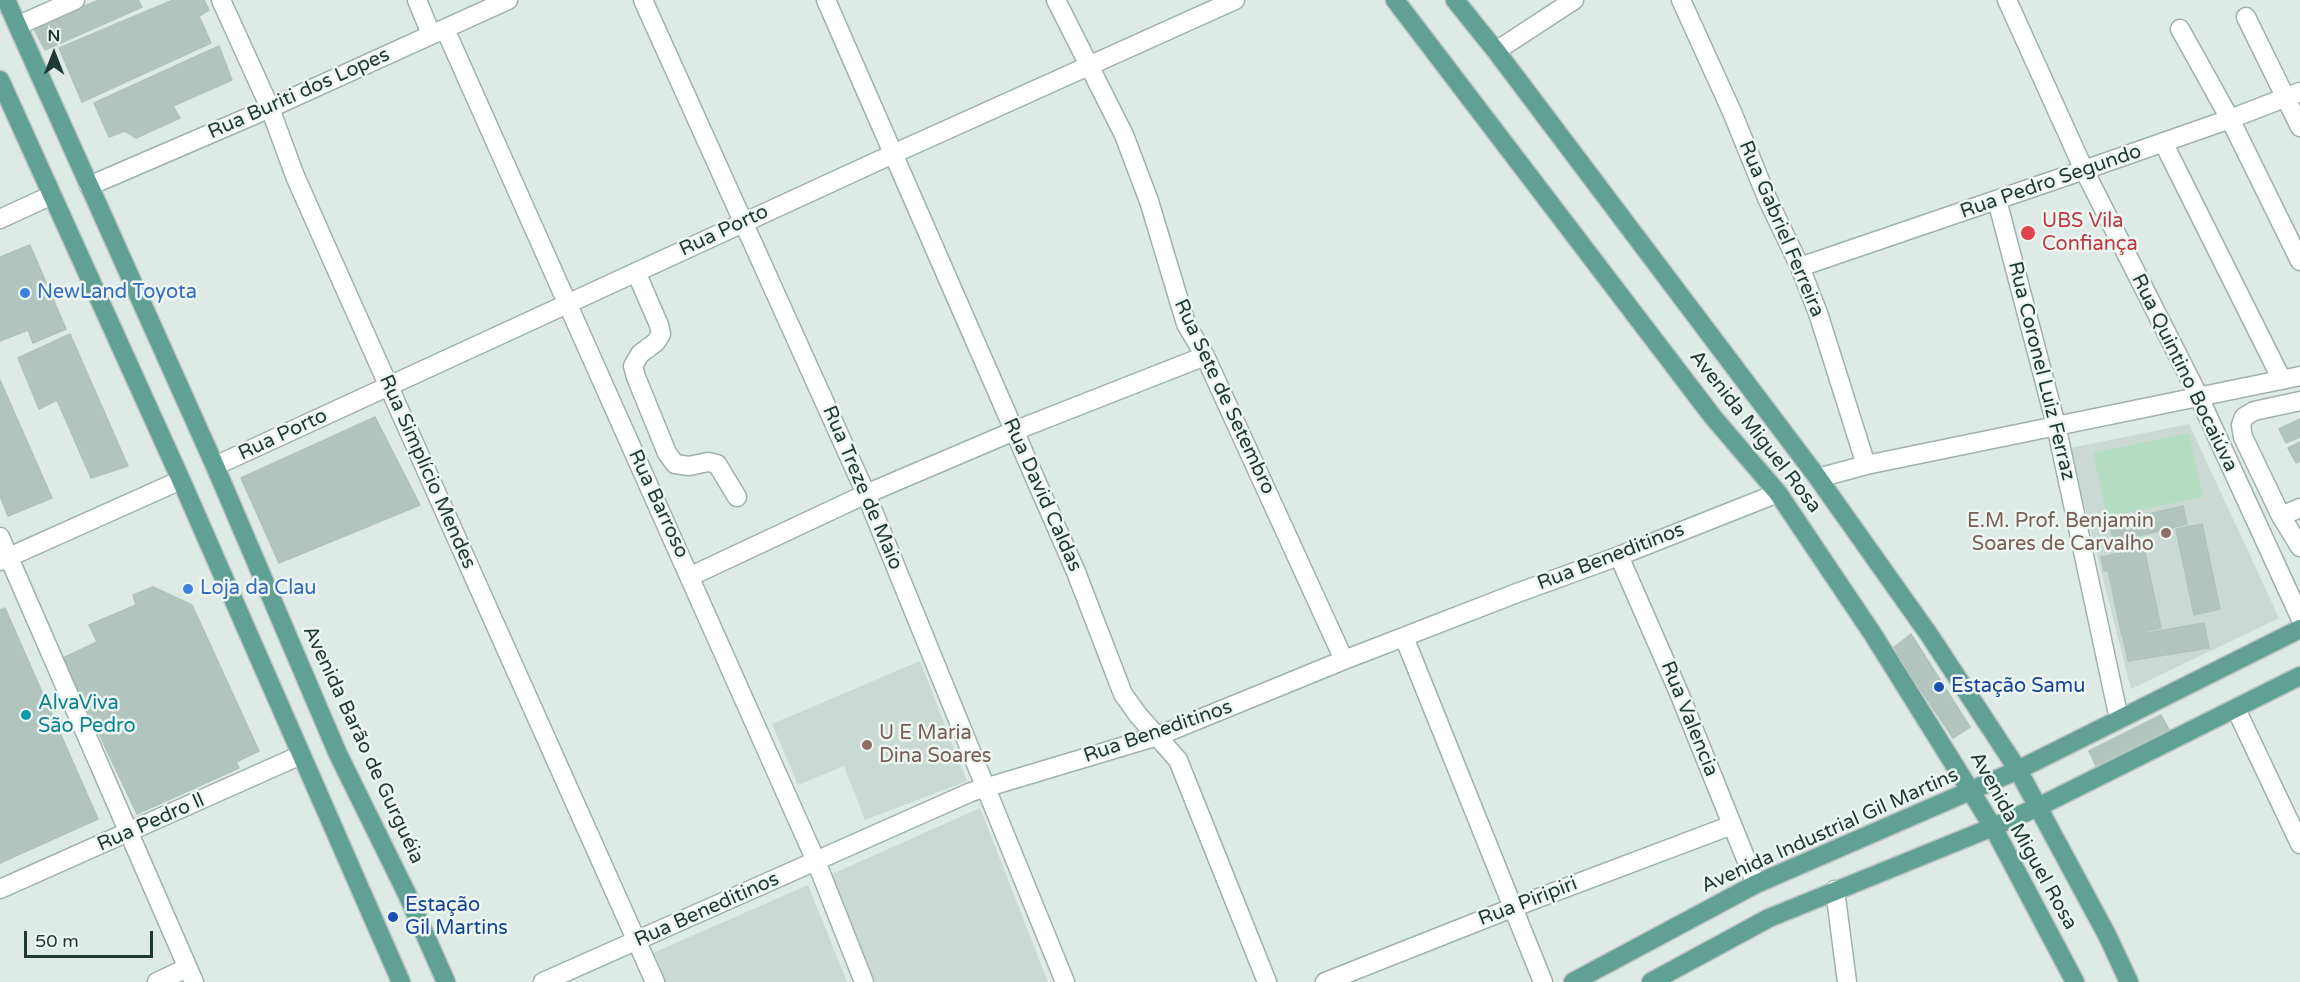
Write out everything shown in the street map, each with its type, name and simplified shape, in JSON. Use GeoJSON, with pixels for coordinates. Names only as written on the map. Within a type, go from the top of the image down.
{"type":"FeatureCollection","features":[{"type":"Feature","properties":{"kind":"main road","name":"Avenida Barão de Gurguéia"},"geometry":{"type":"LineString","coordinates":[[6,0],[215,466],[338,754],[407,894],[446,982]]}},
{"type":"Feature","properties":{"kind":"main road","name":"Avenida Miguel Rosa"},"geometry":{"type":"LineString","coordinates":[[1395,0],[1713,417],[1778,493],[1874,636],[1972,792],[2075,982]]}},
{"type":"Feature","properties":{"kind":"main road","name":"Avenida Miguel Rosa"},"geometry":{"type":"LineString","coordinates":[[1455,0],[1496,51],[1818,478],[1930,636],[2018,770],[2107,935],[2129,982]]}},
{"type":"Feature","properties":{"kind":"main road"},"geometry":{"type":"LineString","coordinates":[[0,80],[181,480],[401,982]]}},
{"type":"Feature","properties":{"kind":"main road","name":"Avenida Industrial Gil Martins"},"geometry":{"type":"LineString","coordinates":[[1573,982],[1756,884],[1972,792],[2300,629]]}},
{"type":"Feature","properties":{"kind":"main road"},"geometry":{"type":"LineString","coordinates":[[1651,982],[1769,918],[2038,807],[2300,676]]}},
{"type":"Feature","properties":{"kind":"street"},"geometry":{"type":"LineString","coordinates":[[19,25],[75,0]]}},
{"type":"Feature","properties":{"kind":"street","name":"Rua Simplício Mendes"},"geometry":{"type":"LineString","coordinates":[[221,0],[270,108],[295,176],[656,982]]}},
{"type":"Feature","properties":{"kind":"street","name":"Rua Barroso"},"geometry":{"type":"LineString","coordinates":[[417,0],[438,32],[567,305],[691,576],[816,861],[864,982]]}},
{"type":"Feature","properties":{"kind":"street","name":"Rua Buriti dos Lopes"},"geometry":{"type":"LineString","coordinates":[[89,186],[270,108],[508,0]]}},
{"type":"Feature","properties":{"kind":"street","name":"Rua Treze de Maio"},"geometry":{"type":"LineString","coordinates":[[643,0],[866,494],[1065,982]]}},
{"type":"Feature","properties":{"kind":"street","name":"Rua David Caldas"},"geometry":{"type":"LineString","coordinates":[[826,0],[1080,582],[1123,694],[1138,715],[1178,760],[1268,982]]}},
{"type":"Feature","properties":{"kind":"street","name":"Rua Sete de Setembro"},"geometry":{"type":"LineString","coordinates":[[1056,0],[1124,135],[1149,201],[1186,324],[1205,356],[1344,660]]}},
{"type":"Feature","properties":{"kind":"street","name":"Rua Porto"},"geometry":{"type":"LineString","coordinates":[[215,466],[744,222],[1235,0]]}},
{"type":"Feature","properties":{"kind":"street"},"geometry":{"type":"LineString","coordinates":[[1496,51],[1574,0]]}},
{"type":"Feature","properties":{"kind":"street","name":"Rua Gabriel Ferreira"},"geometry":{"type":"LineString","coordinates":[[1681,0],[1732,112],[1767,198],[1800,267],[1818,313],[1866,465]]}},
{"type":"Feature","properties":{"kind":"street","name":"Rua Quintino Bocaiúva"},"geometry":{"type":"LineString","coordinates":[[2007,0],[2084,170],[2198,395],[2300,617]]}},
{"type":"Feature","properties":{"kind":"street"},"geometry":{"type":"LineString","coordinates":[[2246,17],[2292,94],[2300,127]]}},
{"type":"Feature","properties":{"kind":"street"},"geometry":{"type":"LineString","coordinates":[[2180,29],[2230,119],[2300,261]]}},
{"type":"Feature","properties":{"kind":"street","name":"Rua Pedro Segundo"},"geometry":{"type":"LineString","coordinates":[[1800,267],[2230,119],[2292,94]]}},
{"type":"Feature","properties":{"kind":"street"},"geometry":{"type":"LineString","coordinates":[[2163,142],[2282,380]]}},
{"type":"Feature","properties":{"kind":"street"},"geometry":{"type":"LineString","coordinates":[[0,219],[52,195]]}},
{"type":"Feature","properties":{"kind":"street","name":"Rua Coronel Luiz Ferraz"},"geometry":{"type":"LineString","coordinates":[[1997,200],[2056,425],[2119,719]]}},
{"type":"Feature","properties":{"kind":"street"},"geometry":{"type":"LineString","coordinates":[[636,272],[661,334],[656,342],[640,354],[633,366],[667,453],[675,464],[689,466],[708,462],[717,464],[737,497]]}},
{"type":"Feature","properties":{"kind":"street"},"geometry":{"type":"LineString","coordinates":[[691,576],[866,494],[1014,431],[1205,356]]}},
{"type":"Feature","properties":{"kind":"street"},"geometry":{"type":"LineString","coordinates":[[1818,478],[1866,465],[2198,395],[2300,376]]}},
{"type":"Feature","properties":{"kind":"street"},"geometry":{"type":"LineString","coordinates":[[2300,401],[2254,411],[2244,417],[2241,425],[2243,437],[2281,516],[2300,547]]}},
{"type":"Feature","properties":{"kind":"street"},"geometry":{"type":"LineString","coordinates":[[5,559],[181,480]]}},
{"type":"Feature","properties":{"kind":"street","name":"Rua Beneditinos"},"geometry":{"type":"LineString","coordinates":[[543,982],[986,786],[1158,736],[1344,660],[1778,493]]}},
{"type":"Feature","properties":{"kind":"street"},"geometry":{"type":"LineString","coordinates":[[2281,516],[2300,508]]}},
{"type":"Feature","properties":{"kind":"street"},"geometry":{"type":"LineString","coordinates":[[0,537],[5,559],[190,975],[158,982]]}},
{"type":"Feature","properties":{"kind":"street","name":"Rua Valencia"},"geometry":{"type":"LineString","coordinates":[[1619,556],[1679,693],[1756,884]]}},
{"type":"Feature","properties":{"kind":"street"},"geometry":{"type":"LineString","coordinates":[[1404,637],[1543,982]]}},
{"type":"Feature","properties":{"kind":"street"},"geometry":{"type":"LineString","coordinates":[[2236,709],[2300,844]]}},
{"type":"Feature","properties":{"kind":"street","name":"Rua Pedro ll"},"geometry":{"type":"LineString","coordinates":[[0,889],[301,755]]}},
{"type":"Feature","properties":{"kind":"street","name":"Rua Piripiri"},"geometry":{"type":"LineString","coordinates":[[1325,982],[1732,825]]}},
{"type":"Feature","properties":{"kind":"street"},"geometry":{"type":"LineString","coordinates":[[1836,890],[1847,982]]}},
{"type":"Feature","properties":{"kind":"shaded area","name":"E.M. Prof. Benjamin Soares de Carvalho"},"geometry":{"type":"Polygon","coordinates":[[[2189,424],[2279,618],[2131,689],[2070,448],[2189,424]]]}},
{"type":"Feature","properties":{"kind":"shaded area","name":"U E Maria Dina Soares"},"geometry":{"type":"Polygon","coordinates":[[[920,661],[967,781],[865,820],[844,766],[798,785],[772,724],[920,661]]]}},
{"type":"Feature","properties":{"kind":"shaded area"},"geometry":{"type":"Polygon","coordinates":[[[980,808],[1048,982],[871,982],[830,875],[980,808]]]}},
{"type":"Feature","properties":{"kind":"shaded area"},"geometry":{"type":"Polygon","coordinates":[[[808,885],[847,982],[665,982],[653,953],[808,885]]]}},
{"type":"Feature","properties":{"kind":"green space"},"geometry":{"type":"Polygon","coordinates":[[[2189,433],[2203,497],[2107,517],[2093,453],[2189,433]]]}},
{"type":"Feature","properties":{"kind":"building"},"geometry":{"type":"Polygon","coordinates":[[[99,0],[138,0],[142,7],[45,50],[33,27],[99,0]]]}},
{"type":"Feature","properties":{"kind":"building"},"geometry":{"type":"Polygon","coordinates":[[[173,0],[204,0],[209,10],[199,16],[211,43],[82,102],[59,48],[173,0]]]}},
{"type":"Feature","properties":{"kind":"building"},"geometry":{"type":"Polygon","coordinates":[[[219,46],[232,80],[173,106],[180,118],[136,138],[125,131],[109,137],[94,103],[219,46]]]}},
{"type":"Feature","properties":{"kind":"building","name":"NewLand Toyota"},"geometry":{"type":"Polygon","coordinates":[[[30,245],[66,329],[33,343],[28,330],[0,341],[0,257],[30,245]]]}},
{"type":"Feature","properties":{"kind":"building"},"geometry":{"type":"Polygon","coordinates":[[[70,334],[128,466],[91,478],[57,400],[39,409],[18,358],[70,334]]]}},
{"type":"Feature","properties":{"kind":"building"},"geometry":{"type":"Polygon","coordinates":[[[0,380],[52,498],[8,516],[0,496],[0,380]]]}},
{"type":"Feature","properties":{"kind":"building"},"geometry":{"type":"Polygon","coordinates":[[[375,417],[420,505],[279,563],[241,478],[375,417]]]}},
{"type":"Feature","properties":{"kind":"building"},"geometry":{"type":"Polygon","coordinates":[[[2300,419],[2300,437],[2286,443],[2279,429],[2300,419]]]}},
{"type":"Feature","properties":{"kind":"building"},"geometry":{"type":"Polygon","coordinates":[[[2300,442],[2300,461],[2296,463],[2288,448],[2300,442]]]}},
{"type":"Feature","properties":{"kind":"building"},"geometry":{"type":"Polygon","coordinates":[[[2183,506],[2187,524],[2114,542],[2109,523],[2183,506]]]}},
{"type":"Feature","properties":{"kind":"building"},"geometry":{"type":"Polygon","coordinates":[[[2202,524],[2220,609],[2194,615],[2176,529],[2202,524]]]}},
{"type":"Feature","properties":{"kind":"building"},"geometry":{"type":"Polygon","coordinates":[[[2144,548],[2161,628],[2122,636],[2108,570],[2104,571],[2101,557],[2144,548]]]}},
{"type":"Feature","properties":{"kind":"building"},"geometry":{"type":"Polygon","coordinates":[[[153,587],[192,605],[259,751],[236,762],[239,768],[137,814],[63,658],[97,642],[89,625],[136,605],[133,595],[153,587]]]}},
{"type":"Feature","properties":{"kind":"building","name":"AlvaViva São Pedro"},"geometry":{"type":"Polygon","coordinates":[[[5,608],[98,819],[0,863],[0,610],[5,608]]]}},
{"type":"Feature","properties":{"kind":"building"},"geometry":{"type":"Polygon","coordinates":[[[2204,623],[2209,648],[2128,661],[2123,637],[2204,623]]]}},
{"type":"Feature","properties":{"kind":"building"},"geometry":{"type":"Polygon","coordinates":[[[1911,634],[1970,727],[1953,738],[1893,648],[1911,634]]]}},
{"type":"Feature","properties":{"kind":"building"},"geometry":{"type":"Polygon","coordinates":[[[2161,715],[2172,735],[2098,771],[2089,751],[2161,715]]]}},
{"type":"Feature","properties":{"kind":"place","name":"UBS Vila Confiança"},"geometry":{"type":"Point","coordinates":[2028,233]}},
{"type":"Feature","properties":{"kind":"place","name":"NewLand Toyota"},"geometry":{"type":"Point","coordinates":[25,293]}},
{"type":"Feature","properties":{"kind":"place","name":"E.M. Prof. Benjamin Soares de Carvalho"},"geometry":{"type":"Point","coordinates":[2166,533]}},
{"type":"Feature","properties":{"kind":"place","name":"Loja da Clau"},"geometry":{"type":"Point","coordinates":[188,589]}},
{"type":"Feature","properties":{"kind":"place","name":"Estação Samu"},"geometry":{"type":"Point","coordinates":[1939,687]}},
{"type":"Feature","properties":{"kind":"place","name":"AlvaViva São Pedro"},"geometry":{"type":"Point","coordinates":[26,715]}},
{"type":"Feature","properties":{"kind":"place","name":"U E Maria Dina Soares"},"geometry":{"type":"Point","coordinates":[867,745]}},
{"type":"Feature","properties":{"kind":"place","name":"Estação Gil Martins"},"geometry":{"type":"Point","coordinates":[393,917]}}]}
